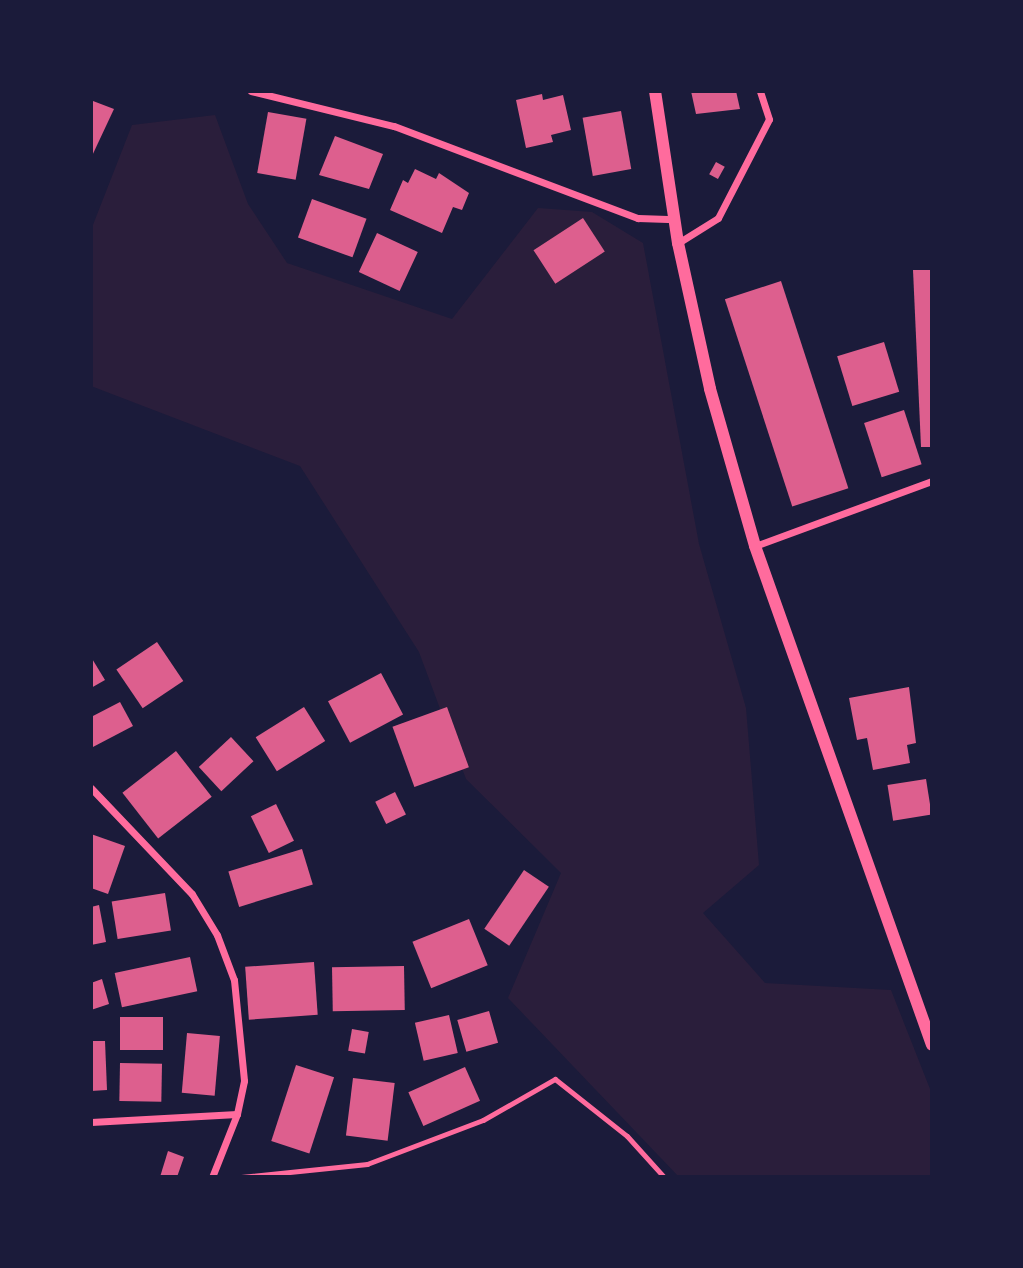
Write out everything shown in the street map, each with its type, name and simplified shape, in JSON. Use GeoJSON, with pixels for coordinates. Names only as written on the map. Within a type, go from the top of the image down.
{"type":"FeatureCollection","features":[{"type":"Feature","properties":{"kind":"street"},"geometry":{"type":"LineString","coordinates":[[251,91],[394,126],[639,218],[675,219]]}},
{"type":"Feature","properties":{"kind":"street"},"geometry":{"type":"LineString","coordinates":[[654,91],[678,243],[710,389],[755,546],[932,1045]]}},
{"type":"Feature","properties":{"kind":"street"},"geometry":{"type":"LineString","coordinates":[[678,243],[718,218],[769,119],[760,91]]}},
{"type":"Feature","properties":{"kind":"street"},"geometry":{"type":"LineString","coordinates":[[755,546],[932,481]]}},
{"type":"Feature","properties":{"kind":"street"},"geometry":{"type":"LineString","coordinates":[[91,788],[192,894],[217,935],[234,979],[244,1081],[237,1114],[212,1177]]}},
{"type":"Feature","properties":{"kind":"street"},"geometry":{"type":"LineString","coordinates":[[91,1122],[237,1114]]}},
{"type":"Feature","properties":{"kind":"lane"},"geometry":{"type":"LineString","coordinates":[[241,1177],[368,1164],[483,1120],[555,1079],[627,1136],[664,1177]]}},
{"type":"Feature","properties":{"kind":"shaded area"},"geometry":{"type":"Polygon","coordinates":[[[215,115],[248,204],[287,263],[452,319],[538,208],[592,212],[643,243],[699,544],[746,708],[759,865],[703,913],[765,983],[891,990],[932,1094],[932,1177],[679,1177],[508,998],[561,873],[466,779],[419,652],[300,466],[91,386],[91,230],[132,125],[215,115]]]}},
{"type":"Feature","properties":{"kind":"building"},"geometry":{"type":"Polygon","coordinates":[[[691,91],[736,91],[740,109],[696,114],[691,91]]]}},
{"type":"Feature","properties":{"kind":"building"},"geometry":{"type":"Polygon","coordinates":[[[542,94],[543,100],[563,95],[571,130],[551,135],[553,142],[526,148],[516,100],[542,94]]]}},
{"type":"Feature","properties":{"kind":"building"},"geometry":{"type":"Polygon","coordinates":[[[93,101],[114,109],[91,158],[91,107],[93,101]]]}},
{"type":"Feature","properties":{"kind":"building"},"geometry":{"type":"Polygon","coordinates":[[[621,111],[631,169],[593,176],[583,118],[621,111]]]}},
{"type":"Feature","properties":{"kind":"building"},"geometry":{"type":"Polygon","coordinates":[[[268,112],[306,119],[296,180],[257,173],[268,112]]]}},
{"type":"Feature","properties":{"kind":"building"},"geometry":{"type":"Polygon","coordinates":[[[335,136],[383,154],[369,189],[319,175],[335,136]]]}},
{"type":"Feature","properties":{"kind":"building"},"geometry":{"type":"Polygon","coordinates":[[[716,162],[725,167],[718,179],[709,174],[716,162]]]}},
{"type":"Feature","properties":{"kind":"building"},"geometry":{"type":"Polygon","coordinates":[[[415,169],[436,179],[439,173],[469,193],[462,210],[453,207],[442,233],[390,210],[403,180],[408,183],[415,169]]]}},
{"type":"Feature","properties":{"kind":"building"},"geometry":{"type":"Polygon","coordinates":[[[312,199],[367,219],[352,257],[298,238],[312,199]]]}},
{"type":"Feature","properties":{"kind":"building"},"geometry":{"type":"Polygon","coordinates":[[[583,218],[605,252],[555,284],[534,250],[583,218]]]}},
{"type":"Feature","properties":{"kind":"building"},"geometry":{"type":"Polygon","coordinates":[[[377,233],[418,252],[400,291],[359,272],[377,233]]]}},
{"type":"Feature","properties":{"kind":"building"},"geometry":{"type":"Polygon","coordinates":[[[913,270],[932,270],[932,447],[921,447],[913,270]]]}},
{"type":"Feature","properties":{"kind":"building"},"geometry":{"type":"Polygon","coordinates":[[[781,281],[848,488],[792,507],[725,299],[781,281]]]}},
{"type":"Feature","properties":{"kind":"building"},"geometry":{"type":"Polygon","coordinates":[[[884,342],[899,392],[852,406],[837,356],[884,342]]]}},
{"type":"Feature","properties":{"kind":"building"},"geometry":{"type":"Polygon","coordinates":[[[904,410],[922,464],[882,477],[864,423],[904,410]]]}},
{"type":"Feature","properties":{"kind":"building"},"geometry":{"type":"Polygon","coordinates":[[[157,642],[183,681],[143,708],[116,669],[157,642]]]}},
{"type":"Feature","properties":{"kind":"building"},"geometry":{"type":"Polygon","coordinates":[[[91,657],[105,680],[91,688],[91,657]]]}},
{"type":"Feature","properties":{"kind":"building"},"geometry":{"type":"Polygon","coordinates":[[[381,673],[403,714],[350,743],[328,701],[381,673]]]}},
{"type":"Feature","properties":{"kind":"building"},"geometry":{"type":"Polygon","coordinates":[[[909,687],[916,743],[907,745],[910,763],[873,770],[867,738],[857,740],[849,698],[909,687]]]}},
{"type":"Feature","properties":{"kind":"building"},"geometry":{"type":"Polygon","coordinates":[[[120,702],[133,726],[91,748],[91,717],[120,702]]]}},
{"type":"Feature","properties":{"kind":"building"},"geometry":{"type":"Polygon","coordinates":[[[304,707],[325,741],[277,771],[256,737],[304,707]]]}},
{"type":"Feature","properties":{"kind":"building"},"geometry":{"type":"Polygon","coordinates":[[[447,707],[469,767],[414,787],[392,727],[447,707]]]}},
{"type":"Feature","properties":{"kind":"building"},"geometry":{"type":"Polygon","coordinates":[[[231,737],[254,761],[221,791],[199,767],[231,737]]]}},
{"type":"Feature","properties":{"kind":"building"},"geometry":{"type":"Polygon","coordinates":[[[176,751],[212,797],[158,839],[122,793],[176,751]]]}},
{"type":"Feature","properties":{"kind":"building"},"geometry":{"type":"Polygon","coordinates":[[[926,779],[932,815],[893,821],[887,785],[926,779]]]}},
{"type":"Feature","properties":{"kind":"building"},"geometry":{"type":"Polygon","coordinates":[[[395,792],[406,814],[386,824],[375,802],[395,792]]]}},
{"type":"Feature","properties":{"kind":"building"},"geometry":{"type":"Polygon","coordinates":[[[276,804],[294,841],[269,853],[251,816],[276,804]]]}},
{"type":"Feature","properties":{"kind":"building"},"geometry":{"type":"Polygon","coordinates":[[[91,834],[125,846],[108,894],[91,888],[91,834]]]}},
{"type":"Feature","properties":{"kind":"building"},"geometry":{"type":"Polygon","coordinates":[[[302,849],[313,884],[239,907],[228,872],[302,849]]]}},
{"type":"Feature","properties":{"kind":"building"},"geometry":{"type":"Polygon","coordinates":[[[524,870],[549,887],[509,946],[484,929],[524,870]]]}},
{"type":"Feature","properties":{"kind":"building"},"geometry":{"type":"Polygon","coordinates":[[[165,893],[171,931],[118,939],[112,901],[165,893]]]}},
{"type":"Feature","properties":{"kind":"building"},"geometry":{"type":"Polygon","coordinates":[[[99,905],[106,942],[91,945],[91,907],[99,905]]]}},
{"type":"Feature","properties":{"kind":"building"},"geometry":{"type":"Polygon","coordinates":[[[469,919],[488,965],[431,988],[412,942],[469,919]]]}},
{"type":"Feature","properties":{"kind":"building"},"geometry":{"type":"Polygon","coordinates":[[[190,957],[197,991],[122,1007],[115,973],[190,957]]]}},
{"type":"Feature","properties":{"kind":"building"},"geometry":{"type":"Polygon","coordinates":[[[314,962],[318,1015],[249,1020],[245,967],[314,962]]]}},
{"type":"Feature","properties":{"kind":"building"},"geometry":{"type":"Polygon","coordinates":[[[404,966],[405,1010],[333,1011],[332,967],[404,966]]]}},
{"type":"Feature","properties":{"kind":"building"},"geometry":{"type":"Polygon","coordinates":[[[102,979],[109,1004],[91,1010],[91,983],[102,979]]]}},
{"type":"Feature","properties":{"kind":"building"},"geometry":{"type":"Polygon","coordinates":[[[489,1011],[498,1043],[466,1052],[457,1020],[489,1011]]]}},
{"type":"Feature","properties":{"kind":"building"},"geometry":{"type":"Polygon","coordinates":[[[449,1015],[458,1053],[424,1061],[415,1023],[449,1015]]]}},
{"type":"Feature","properties":{"kind":"building"},"geometry":{"type":"Polygon","coordinates":[[[120,1017],[163,1017],[163,1050],[120,1050],[120,1017]]]}},
{"type":"Feature","properties":{"kind":"building"},"geometry":{"type":"Polygon","coordinates":[[[352,1029],[369,1032],[365,1054],[348,1051],[352,1029]]]}},
{"type":"Feature","properties":{"kind":"building"},"geometry":{"type":"Polygon","coordinates":[[[187,1033],[220,1036],[215,1096],[182,1093],[187,1033]]]}},
{"type":"Feature","properties":{"kind":"building"},"geometry":{"type":"Polygon","coordinates":[[[91,1041],[105,1041],[107,1090],[91,1091],[91,1041]]]}},
{"type":"Feature","properties":{"kind":"building"},"geometry":{"type":"Polygon","coordinates":[[[120,1063],[162,1064],[161,1102],[119,1101],[120,1063]]]}},
{"type":"Feature","properties":{"kind":"building"},"geometry":{"type":"Polygon","coordinates":[[[296,1065],[334,1077],[309,1153],[271,1141],[296,1065]]]}},
{"type":"Feature","properties":{"kind":"building"},"geometry":{"type":"Polygon","coordinates":[[[465,1067],[480,1101],[423,1126],[408,1092],[465,1067]]]}},
{"type":"Feature","properties":{"kind":"building"},"geometry":{"type":"Polygon","coordinates":[[[353,1078],[395,1083],[388,1141],[346,1136],[353,1078]]]}},
{"type":"Feature","properties":{"kind":"building"},"geometry":{"type":"Polygon","coordinates":[[[168,1151],[184,1157],[177,1177],[160,1177],[168,1151]]]}}]}
